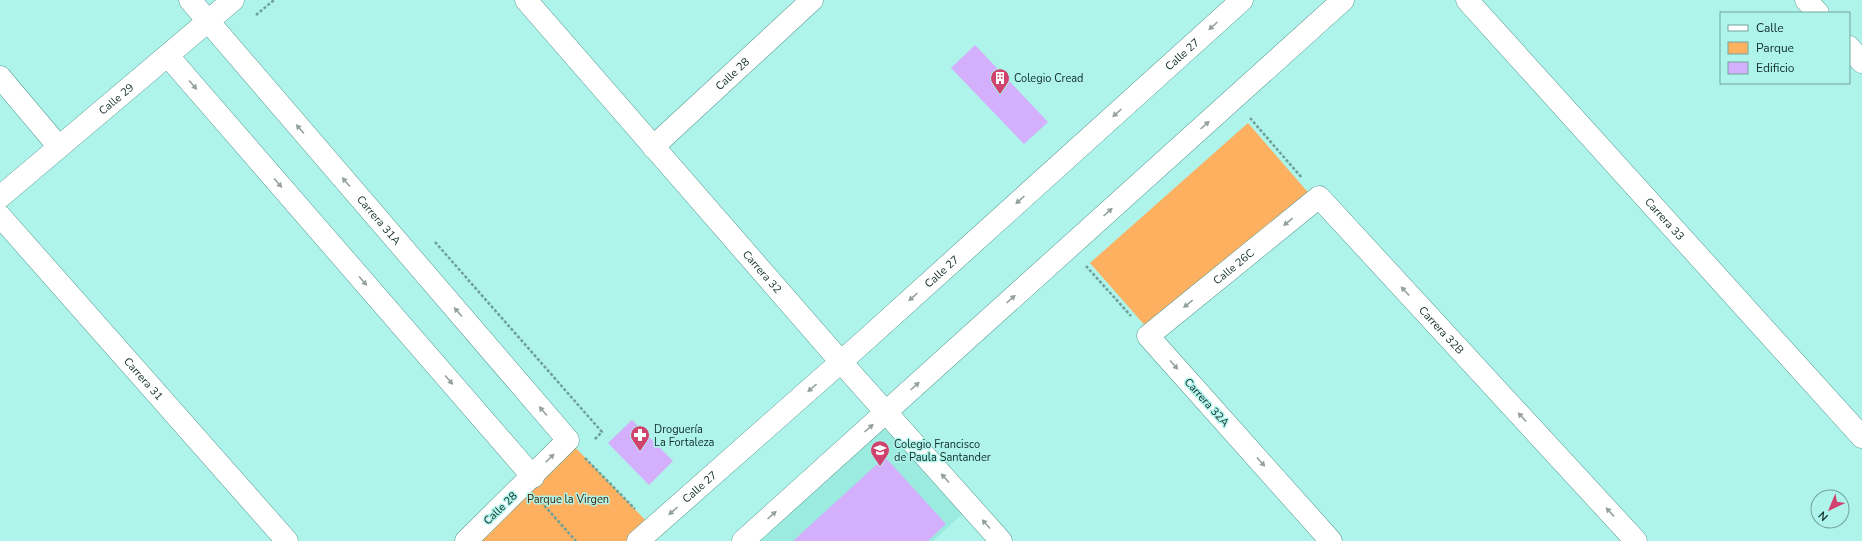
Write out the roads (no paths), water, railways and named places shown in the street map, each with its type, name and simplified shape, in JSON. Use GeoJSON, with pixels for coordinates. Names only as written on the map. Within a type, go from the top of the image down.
{"type":"FeatureCollection","features":[{"type":"Feature","properties":{"kind":"street","name":"Carrera 31A"},"geometry":{"type":"LineString","coordinates":[[190,0],[574,446]]}},
{"type":"Feature","properties":{"kind":"street","name":"Calle 29"},"geometry":{"type":"LineString","coordinates":[[0,197],[233,0]]}},
{"type":"Feature","properties":{"kind":"street","name":"Carrera 32"},"geometry":{"type":"LineString","coordinates":[[526,0],[841,362],[1001,541]]}},
{"type":"Feature","properties":{"kind":"street","name":"Calle 28"},"geometry":{"type":"LineString","coordinates":[[653,147],[812,0]]}},
{"type":"Feature","properties":{"kind":"street","name":"Calle 27"},"geometry":{"type":"LineString","coordinates":[[646,535],[841,362],[1242,0]]}},
{"type":"Feature","properties":{"kind":"street"},"geometry":{"type":"LineString","coordinates":[[743,541],[1343,0]]}},
{"type":"Feature","properties":{"kind":"street","name":"Carrera 33"},"geometry":{"type":"LineString","coordinates":[[1467,0],[1862,438]]}},
{"type":"Feature","properties":{"kind":"street"},"geometry":{"type":"LineString","coordinates":[[1806,0],[1817,12]]}},
{"type":"Feature","properties":{"kind":"street"},"geometry":{"type":"LineString","coordinates":[[1850,48],[1862,62]]}},
{"type":"Feature","properties":{"kind":"street"},"geometry":{"type":"LineString","coordinates":[[168,56],[529,480]]}},
{"type":"Feature","properties":{"kind":"street"},"geometry":{"type":"LineString","coordinates":[[0,77],[59,148]]}},
{"type":"Feature","properties":{"kind":"street","name":"Calle 26C"},"geometry":{"type":"LineString","coordinates":[[1148,336],[1319,197]]}},
{"type":"Feature","properties":{"kind":"street","name":"Carrera 32B"},"geometry":{"type":"LineString","coordinates":[[1319,197],[1636,541]]}},
{"type":"Feature","properties":{"kind":"street","name":"Carrera 31"},"geometry":{"type":"LineString","coordinates":[[0,216],[287,541]]}},
{"type":"Feature","properties":{"kind":"street","name":"Carrera 32A"},"geometry":{"type":"LineString","coordinates":[[1148,336],[1331,541]]}},
{"type":"Feature","properties":{"kind":"street","name":"Calle 28"},"geometry":{"type":"LineString","coordinates":[[466,541],[529,480],[574,446]]}},
{"type":"Feature","properties":{"kind":"place","name":"Colegio Cread"},"geometry":{"type":"Point","coordinates":[1000,95]}},
{"type":"Feature","properties":{"kind":"place","name":"Droguería La Fortaleza"},"geometry":{"type":"Point","coordinates":[640,452]}},
{"type":"Feature","properties":{"kind":"place","name":"Colegio Francisco de Paula Santander"},"geometry":{"type":"Point","coordinates":[880,467]}},
{"type":"Feature","properties":{"kind":"park label","name":"Parque la Virgen"},"geometry":{"type":"Point","coordinates":[568,499]}}]}
